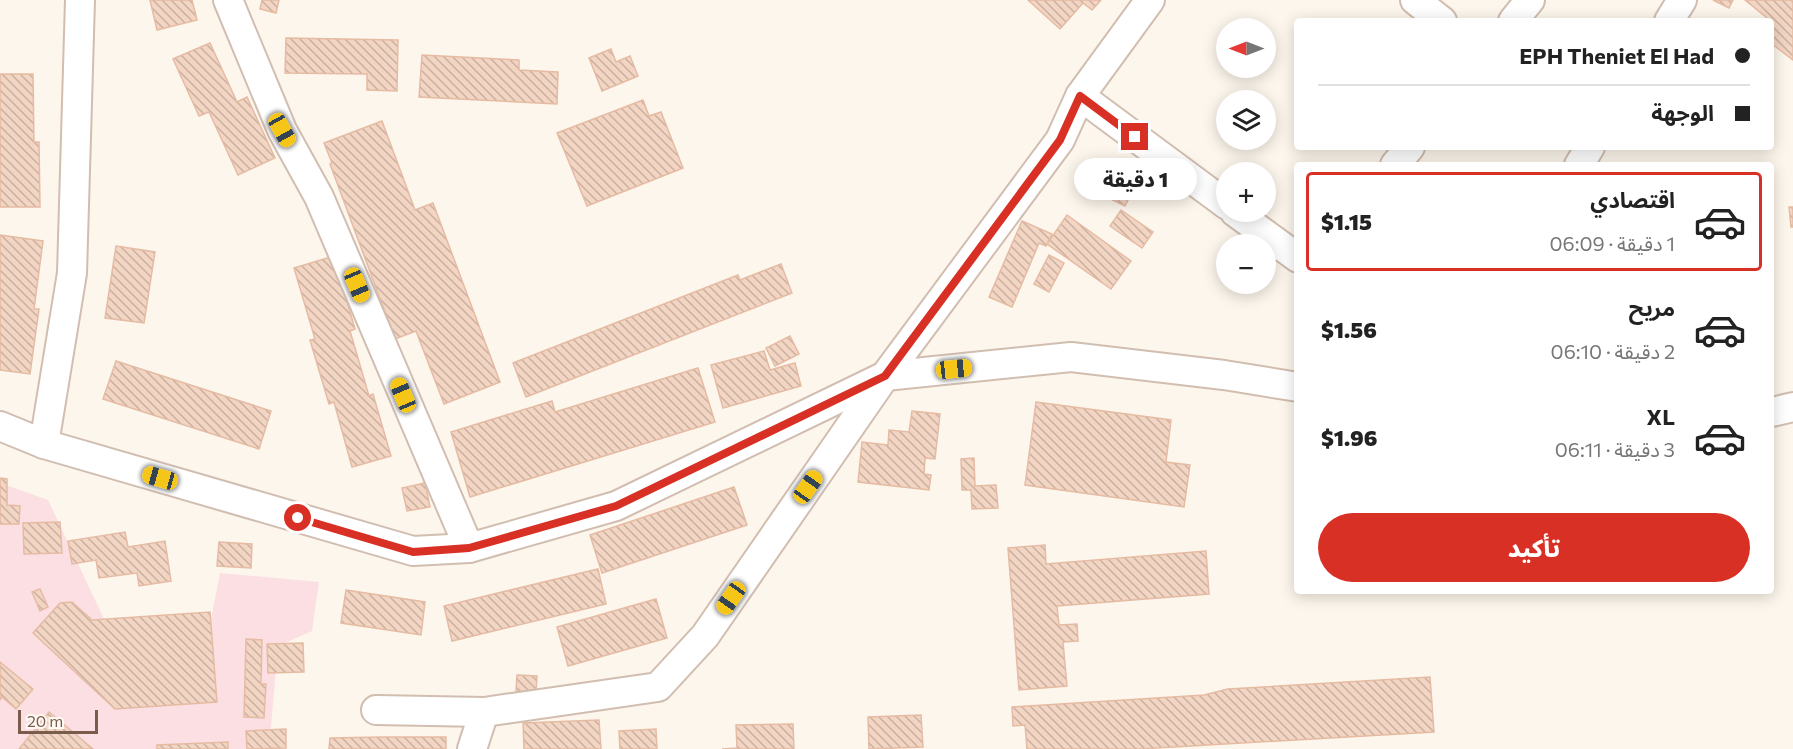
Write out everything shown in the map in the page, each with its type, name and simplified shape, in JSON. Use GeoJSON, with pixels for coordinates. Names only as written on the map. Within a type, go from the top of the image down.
{"type":"FeatureCollection","features":[{"type":"Feature","properties":{"kind":"street"},"geometry":{"type":"LineString","coordinates":[[44,444],[72,273],[80,0]]}},
{"type":"Feature","properties":{"kind":"street"},"geometry":{"type":"LineString","coordinates":[[228,0],[282,130],[319,197],[469,548]]}},
{"type":"Feature","properties":{"kind":"street"},"geometry":{"type":"LineString","coordinates":[[376,710],[484,712],[658,687],[705,636],[885,376],[1060,140],[1080,96],[1150,0]]}},
{"type":"Feature","properties":{"kind":"street"},"geometry":{"type":"LineString","coordinates":[[1415,0],[1438,18]]}},
{"type":"Feature","properties":{"kind":"street"},"geometry":{"type":"LineString","coordinates":[[1515,18],[1530,0]]}},
{"type":"Feature","properties":{"kind":"street"},"geometry":{"type":"LineString","coordinates":[[1671,18],[1682,0]]}},
{"type":"Feature","properties":{"kind":"street"},"geometry":{"type":"LineString","coordinates":[[1080,96],[1216,197]]}},
{"type":"Feature","properties":{"kind":"street"},"geometry":{"type":"LineString","coordinates":[[1398,162],[1408,150]]}},
{"type":"Feature","properties":{"kind":"street"},"geometry":{"type":"LineString","coordinates":[[1249,222],[1294,255]]}},
{"type":"Feature","properties":{"kind":"street"},"geometry":{"type":"LineString","coordinates":[[0,426],[44,444],[413,552],[469,548],[616,506],[885,376],[1071,357],[1224,375],[1294,386]]}},
{"type":"Feature","properties":{"kind":"street"},"geometry":{"type":"LineString","coordinates":[[1774,412],[1793,407]]}},
{"type":"Feature","properties":{"kind":"street"},"geometry":{"type":"LineString","coordinates":[[472,749],[484,712]]}},
{"type":"Feature","properties":{"kind":"shaded area"},"geometry":{"type":"Polygon","coordinates":[[[0,483],[48,500],[104,619],[211,619],[220,573],[319,582],[312,631],[278,646],[269,749],[0,749],[0,483]]]}},
{"type":"Feature","properties":{"kind":"building"},"geometry":{"type":"Polygon","coordinates":[[[150,0],[192,0],[197,20],[157,30],[150,0]]]}},
{"type":"Feature","properties":{"kind":"building"},"geometry":{"type":"Polygon","coordinates":[[[262,0],[279,0],[276,13],[260,9],[262,0]]]}},
{"type":"Feature","properties":{"kind":"building"},"geometry":{"type":"Polygon","coordinates":[[[1028,0],[1101,0],[1092,10],[1083,3],[1060,29],[1028,0]]]}},
{"type":"Feature","properties":{"kind":"building"},"geometry":{"type":"Polygon","coordinates":[[[1713,0],[1733,0],[1729,8],[1713,0]]]}},
{"type":"Feature","properties":{"kind":"building"},"geometry":{"type":"Polygon","coordinates":[[[1745,0],[1793,0],[1793,60],[1774,46],[1774,18],[1767,18],[1745,0]]]}},
{"type":"Feature","properties":{"kind":"building"},"geometry":{"type":"Polygon","coordinates":[[[286,38],[398,40],[397,91],[367,90],[367,74],[285,73],[286,38]]]}},
{"type":"Feature","properties":{"kind":"building"},"geometry":{"type":"Polygon","coordinates":[[[210,43],[237,102],[247,97],[275,158],[238,175],[209,112],[199,116],[173,59],[210,43]]]}},
{"type":"Feature","properties":{"kind":"building"},"geometry":{"type":"Polygon","coordinates":[[[611,49],[616,62],[630,56],[638,76],[602,91],[589,58],[611,49]]]}},
{"type":"Feature","properties":{"kind":"building"},"geometry":{"type":"Polygon","coordinates":[[[422,55],[519,60],[519,70],[558,72],[557,104],[419,97],[422,55]]]}},
{"type":"Feature","properties":{"kind":"building"},"geometry":{"type":"Polygon","coordinates":[[[0,74],[33,74],[34,142],[39,142],[40,207],[0,207],[0,74]]]}},
{"type":"Feature","properties":{"kind":"building"},"geometry":{"type":"Polygon","coordinates":[[[643,100],[649,116],[661,112],[683,168],[587,206],[557,133],[643,100]]]}},
{"type":"Feature","properties":{"kind":"building"},"geometry":{"type":"Polygon","coordinates":[[[382,121],[415,210],[433,203],[500,382],[444,404],[416,331],[395,339],[324,143],[382,121]]]}},
{"type":"Feature","properties":{"kind":"building"},"geometry":{"type":"Polygon","coordinates":[[[1109,161],[1140,176],[1125,206],[1094,191],[1109,161]]]}},
{"type":"Feature","properties":{"kind":"building"},"geometry":{"type":"Polygon","coordinates":[[[1789,207],[1793,207],[1793,227],[1791,227],[1789,207]]]}},
{"type":"Feature","properties":{"kind":"building"},"geometry":{"type":"Polygon","coordinates":[[[1121,210],[1153,232],[1142,248],[1110,226],[1121,210]]]}},
{"type":"Feature","properties":{"kind":"building"},"geometry":{"type":"Polygon","coordinates":[[[1067,215],[1131,261],[1111,289],[1047,244],[1067,215]]]}},
{"type":"Feature","properties":{"kind":"building"},"geometry":{"type":"Polygon","coordinates":[[[1022,221],[1052,234],[1046,246],[1039,243],[1012,307],[989,297],[1022,221]]]}},
{"type":"Feature","properties":{"kind":"building"},"geometry":{"type":"Polygon","coordinates":[[[0,235],[43,241],[34,309],[39,309],[30,374],[0,370],[0,235]]]}},
{"type":"Feature","properties":{"kind":"building"},"geometry":{"type":"Polygon","coordinates":[[[116,246],[155,252],[144,323],[105,318],[116,246]]]}},
{"type":"Feature","properties":{"kind":"building"},"geometry":{"type":"Polygon","coordinates":[[[1049,255],[1064,263],[1049,292],[1034,284],[1049,255]]]}},
{"type":"Feature","properties":{"kind":"building"},"geometry":{"type":"Polygon","coordinates":[[[334,256],[355,329],[350,331],[369,396],[373,394],[391,456],[352,467],[334,402],[329,404],[310,340],[315,339],[294,268],[334,256]]]}},
{"type":"Feature","properties":{"kind":"building"},"geometry":{"type":"Polygon","coordinates":[[[781,264],[792,293],[526,397],[513,363],[738,275],[740,280],[781,264]]]}},
{"type":"Feature","properties":{"kind":"building"},"geometry":{"type":"Polygon","coordinates":[[[790,336],[799,354],[775,366],[766,348],[790,336]]]}},
{"type":"Feature","properties":{"kind":"building"},"geometry":{"type":"Polygon","coordinates":[[[764,351],[770,370],[795,363],[801,386],[723,408],[711,365],[764,351]]]}},
{"type":"Feature","properties":{"kind":"building"},"geometry":{"type":"Polygon","coordinates":[[[116,361],[271,411],[259,449],[103,399],[116,361]]]}},
{"type":"Feature","properties":{"kind":"building"},"geometry":{"type":"Polygon","coordinates":[[[698,368],[715,422],[470,497],[451,432],[552,401],[555,412],[698,368]]]}},
{"type":"Feature","properties":{"kind":"building"},"geometry":{"type":"Polygon","coordinates":[[[1036,402],[1171,420],[1166,462],[1190,465],[1184,507],[1025,485],[1036,402]]]}},
{"type":"Feature","properties":{"kind":"building"},"geometry":{"type":"Polygon","coordinates":[[[912,411],[940,414],[935,459],[925,458],[924,474],[931,475],[929,490],[858,482],[862,442],[888,445],[889,430],[909,432],[912,411]]]}},
{"type":"Feature","properties":{"kind":"building"},"geometry":{"type":"Polygon","coordinates":[[[974,458],[975,486],[996,485],[998,508],[972,509],[971,490],[962,490],[961,459],[974,458]]]}},
{"type":"Feature","properties":{"kind":"building"},"geometry":{"type":"Polygon","coordinates":[[[0,478],[7,479],[7,505],[20,506],[19,524],[0,524],[0,478]]]}},
{"type":"Feature","properties":{"kind":"building"},"geometry":{"type":"Polygon","coordinates":[[[425,483],[430,507],[407,511],[402,488],[425,483]]]}},
{"type":"Feature","properties":{"kind":"building"},"geometry":{"type":"Polygon","coordinates":[[[734,487],[747,525],[602,573],[590,535],[734,487]]]}},
{"type":"Feature","properties":{"kind":"building"},"geometry":{"type":"Polygon","coordinates":[[[60,522],[62,553],[24,554],[23,523],[60,522]]]}},
{"type":"Feature","properties":{"kind":"building"},"geometry":{"type":"Polygon","coordinates":[[[125,532],[128,547],[165,541],[171,581],[139,586],[137,573],[99,578],[96,560],[72,564],[68,541],[125,532]]]}},
{"type":"Feature","properties":{"kind":"building"},"geometry":{"type":"Polygon","coordinates":[[[219,542],[252,544],[251,568],[217,566],[219,542]]]}},
{"type":"Feature","properties":{"kind":"building"},"geometry":{"type":"Polygon","coordinates":[[[1045,545],[1046,564],[1206,551],[1209,594],[1057,606],[1059,625],[1077,624],[1078,641],[1063,642],[1067,686],[1019,690],[1008,548],[1045,545]]]}},
{"type":"Feature","properties":{"kind":"building"},"geometry":{"type":"Polygon","coordinates":[[[598,569],[606,604],[452,641],[444,606],[598,569]]]}},
{"type":"Feature","properties":{"kind":"building"},"geometry":{"type":"Polygon","coordinates":[[[40,589],[48,607],[40,611],[32,592],[40,589]]]}},
{"type":"Feature","properties":{"kind":"building"},"geometry":{"type":"Polygon","coordinates":[[[346,590],[425,602],[421,635],[341,623],[346,590]]]}},
{"type":"Feature","properties":{"kind":"building"},"geometry":{"type":"Polygon","coordinates":[[[656,599],[667,638],[568,666],[557,627],[656,599]]]}},
{"type":"Feature","properties":{"kind":"building"},"geometry":{"type":"Polygon","coordinates":[[[72,602],[92,620],[210,612],[217,702],[115,709],[33,633],[60,603],[72,602]]]}},
{"type":"Feature","properties":{"kind":"building"},"geometry":{"type":"Polygon","coordinates":[[[246,639],[262,640],[261,684],[266,684],[264,718],[244,717],[246,639]]]}},
{"type":"Feature","properties":{"kind":"building"},"geometry":{"type":"Polygon","coordinates":[[[303,643],[304,672],[268,673],[267,644],[303,643]]]}},
{"type":"Feature","properties":{"kind":"building"},"geometry":{"type":"Polygon","coordinates":[[[0,662],[33,689],[16,709],[2,697],[0,700],[0,662]]]}},
{"type":"Feature","properties":{"kind":"building"},"geometry":{"type":"Polygon","coordinates":[[[517,675],[537,676],[536,693],[516,691],[517,675]]]}},
{"type":"Feature","properties":{"kind":"building"},"geometry":{"type":"Polygon","coordinates":[[[1430,677],[1434,732],[1139,749],[1027,749],[1025,725],[1013,726],[1012,707],[1204,695],[1228,689],[1430,677]]]}},
{"type":"Feature","properties":{"kind":"building"},"geometry":{"type":"Polygon","coordinates":[[[49,712],[93,749],[19,749],[49,712]]]}},
{"type":"Feature","properties":{"kind":"building"},"geometry":{"type":"Polygon","coordinates":[[[921,715],[923,747],[869,749],[868,717],[921,715]]]}},
{"type":"Feature","properties":{"kind":"building"},"geometry":{"type":"Polygon","coordinates":[[[599,720],[601,749],[524,749],[523,723],[599,720]]]}},
{"type":"Feature","properties":{"kind":"building"},"geometry":{"type":"Polygon","coordinates":[[[793,724],[794,749],[722,749],[737,748],[736,725],[793,724]]]}},
{"type":"Feature","properties":{"kind":"building"},"geometry":{"type":"Polygon","coordinates":[[[286,729],[286,748],[247,749],[246,731],[286,729]]]}},
{"type":"Feature","properties":{"kind":"building"},"geometry":{"type":"Polygon","coordinates":[[[656,729],[657,749],[620,749],[619,731],[656,729]]]}},
{"type":"Feature","properties":{"kind":"building"},"geometry":{"type":"Polygon","coordinates":[[[446,737],[446,749],[329,749],[330,738],[446,737]]]}},
{"type":"Feature","properties":{"kind":"building"},"geometry":{"type":"Polygon","coordinates":[[[228,742],[228,749],[157,749],[157,745],[228,742]]]}},
{"type":"Feature","properties":{"kind":"route"},"geometry":{"type":"LineString","coordinates":[[298,518],[413,552],[469,548],[616,506],[885,376],[1060,140],[1080,96],[1135,137]]}}]}
